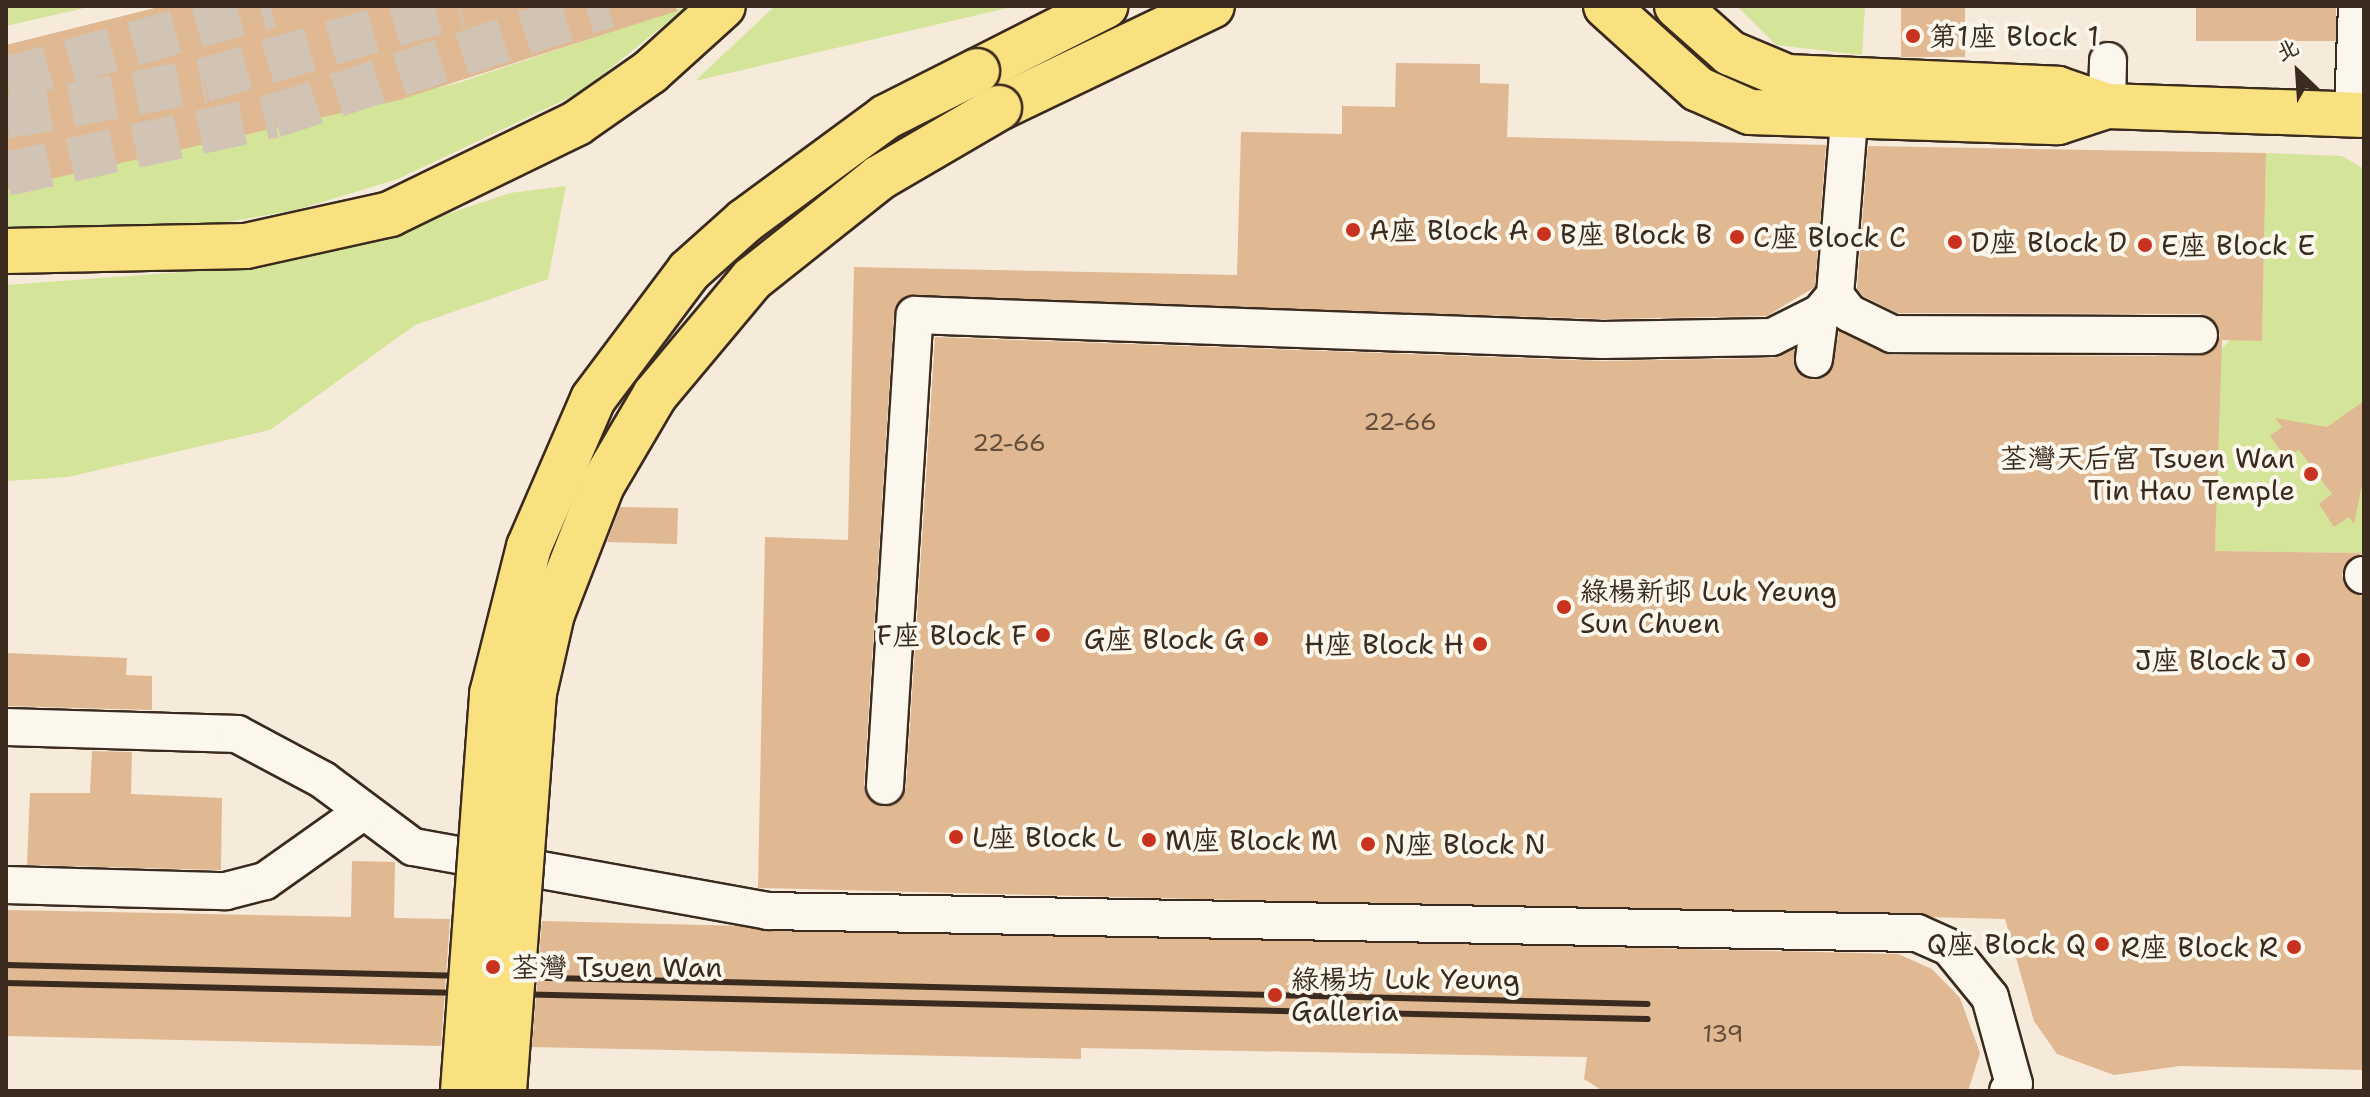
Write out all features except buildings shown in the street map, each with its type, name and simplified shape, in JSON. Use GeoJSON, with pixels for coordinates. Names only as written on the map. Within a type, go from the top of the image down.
{"type":"FeatureCollection","features":[{"type":"Feature","properties":{"kind":"main road"},"geometry":{"type":"LineString","coordinates":[[6,251],[246,246],[325,233],[416,204],[601,108],[723,6]]}},
{"type":"Feature","properties":{"kind":"main road"},"geometry":{"type":"LineString","coordinates":[[504,1091],[534,693],[552,614],[602,485],[655,395],[752,279],[988,90],[1105,6]]}},
{"type":"Feature","properties":{"kind":"main road"},"geometry":{"type":"LineString","coordinates":[[463,1091],[492,694],[529,547],[593,399],[689,271],[745,221],[886,117],[988,90],[1212,6]]}},
{"type":"Feature","properties":{"kind":"main road"},"geometry":{"type":"LineString","coordinates":[[1606,6],[1698,89],[1750,112],[1849,120],[2058,122],[2107,106]]}},
{"type":"Feature","properties":{"kind":"main road"},"geometry":{"type":"LineString","coordinates":[[1677,6],[1730,53],[1787,77],[2058,89],[2107,106],[2360,109]]}},
{"type":"Feature","properties":{"kind":"lane"},"geometry":{"type":"LineString","coordinates":[[2357,6],[2360,109]]}},
{"type":"Feature","properties":{"kind":"lane"},"geometry":{"type":"LineString","coordinates":[[2107,106],[2108,61]]}},
{"type":"Feature","properties":{"kind":"lane"},"geometry":{"type":"LineString","coordinates":[[1814,359],[1828,304],[1849,120]]}},
{"type":"Feature","properties":{"kind":"lane"},"geometry":{"type":"LineString","coordinates":[[1828,304],[1892,334],[2199,335]]}},
{"type":"Feature","properties":{"kind":"lane"},"geometry":{"type":"LineString","coordinates":[[885,786],[915,315],[1703,355],[1772,337],[1828,304]]}},
{"type":"Feature","properties":{"kind":"lane"},"geometry":{"type":"LineString","coordinates":[[6,727],[237,734],[323,780],[361,813],[413,847],[768,911],[1917,933],[1950,948],[1978,977],[2015,1089]]}},
{"type":"Feature","properties":{"kind":"lane"},"geometry":{"type":"LineString","coordinates":[[6,885],[226,891],[265,881],[361,813]]}},
{"type":"Feature","properties":{"kind":"green space"},"geometry":{"type":"Polygon","coordinates":[[[6,6],[93,6],[6,26],[6,6]]]}},
{"type":"Feature","properties":{"kind":"green space"},"geometry":{"type":"Polygon","coordinates":[[[688,6],[581,92],[398,179],[296,210],[188,229],[6,240],[6,188],[458,83],[688,6]]]}},
{"type":"Feature","properties":{"kind":"green space"},"geometry":{"type":"Polygon","coordinates":[[[775,6],[1016,6],[695,81],[775,6]]]}},
{"type":"Feature","properties":{"kind":"green space"},"geometry":{"type":"Polygon","coordinates":[[[1737,6],[1865,6],[1862,55],[1776,45],[1737,6]]]}},
{"type":"Feature","properties":{"kind":"green space"},"geometry":{"type":"Polygon","coordinates":[[[2266,153],[2342,156],[2364,169],[2364,553],[2215,551],[2221,349],[2230,340],[2262,341],[2266,153]]]}},
{"type":"Feature","properties":{"kind":"green space"},"geometry":{"type":"Polygon","coordinates":[[[566,186],[548,279],[415,325],[270,430],[68,477],[6,481],[6,285],[252,267],[352,246],[510,193],[566,186]]]}},
{"type":"Feature","properties":{"kind":"tunnel"},"geometry":{"type":"LineString","coordinates":[[6,79],[270,6]]}},
{"type":"Feature","properties":{"kind":"tunnel"},"geometry":{"type":"LineString","coordinates":[[6,117],[204,80],[459,6]]}},
{"type":"Feature","properties":{"kind":"tunnel"},"geometry":{"type":"LineString","coordinates":[[6,174],[274,116],[607,6]]}},
{"type":"Feature","properties":{"kind":"railway"},"geometry":{"type":"LineString","coordinates":[[6,965],[1648,1004]]}},
{"type":"Feature","properties":{"kind":"railway"},"geometry":{"type":"LineString","coordinates":[[6,983],[1648,1019]]}},
{"type":"Feature","properties":{"kind":"place","name":"第1座 Block 1"},"geometry":{"type":"Point","coordinates":[1913,36]}},
{"type":"Feature","properties":{"kind":"place","name":"A座 Block A"},"geometry":{"type":"Point","coordinates":[1353,230]}},
{"type":"Feature","properties":{"kind":"place","name":"B座 Block B"},"geometry":{"type":"Point","coordinates":[1544,234]}},
{"type":"Feature","properties":{"kind":"place","name":"C座 Block C"},"geometry":{"type":"Point","coordinates":[1737,237]}},
{"type":"Feature","properties":{"kind":"place","name":"D座 Block D"},"geometry":{"type":"Point","coordinates":[1955,242]}},
{"type":"Feature","properties":{"kind":"place","name":"E座 Block E"},"geometry":{"type":"Point","coordinates":[2145,245]}},
{"type":"Feature","properties":{"kind":"place","name":"荃灣天后宮 Tsuen Wan Tin Hau Temple"},"geometry":{"type":"Point","coordinates":[2311,474]}},
{"type":"Feature","properties":{"kind":"place","name":"綠楊新邨 Luk Yeung Sun Chuen"},"geometry":{"type":"Point","coordinates":[1564,607]}},
{"type":"Feature","properties":{"kind":"place","name":"F座 Block F"},"geometry":{"type":"Point","coordinates":[1043,635]}},
{"type":"Feature","properties":{"kind":"place","name":"G座 Block G"},"geometry":{"type":"Point","coordinates":[1261,639]}},
{"type":"Feature","properties":{"kind":"place","name":"H座 Block H"},"geometry":{"type":"Point","coordinates":[1480,644]}},
{"type":"Feature","properties":{"kind":"place","name":"J座 Block J"},"geometry":{"type":"Point","coordinates":[2303,660]}},
{"type":"Feature","properties":{"kind":"place","name":"L座 Block L"},"geometry":{"type":"Point","coordinates":[956,837]}},
{"type":"Feature","properties":{"kind":"place","name":"M座 Block M"},"geometry":{"type":"Point","coordinates":[1149,840]}},
{"type":"Feature","properties":{"kind":"place","name":"N座 Block N"},"geometry":{"type":"Point","coordinates":[1368,844]}},
{"type":"Feature","properties":{"kind":"place","name":"Q座 Block Q"},"geometry":{"type":"Point","coordinates":[2102,944]}},
{"type":"Feature","properties":{"kind":"place","name":"R座 Block R"},"geometry":{"type":"Point","coordinates":[2294,947]}},
{"type":"Feature","properties":{"kind":"place","name":"荃灣 Tsuen Wan"},"geometry":{"type":"Point","coordinates":[493,967]}},
{"type":"Feature","properties":{"kind":"place","name":"綠楊坊 Luk Yeung Galleria"},"geometry":{"type":"Point","coordinates":[1275,995]}}]}
